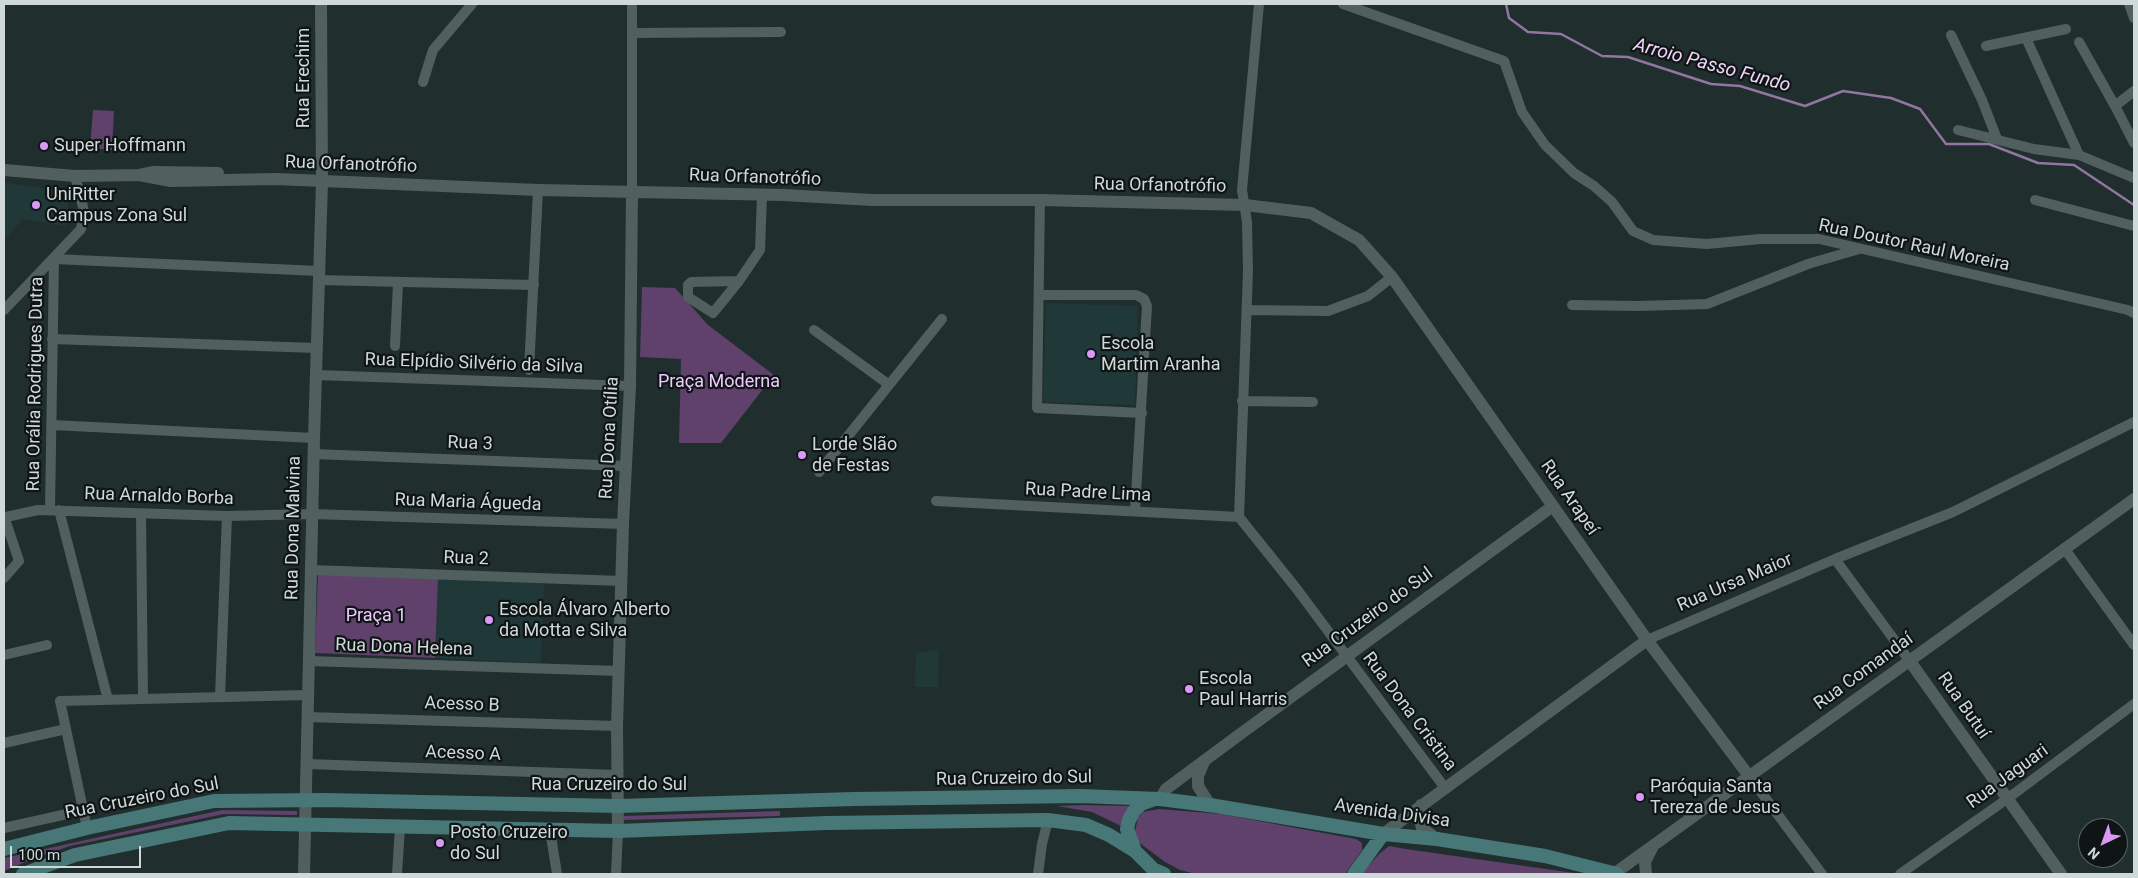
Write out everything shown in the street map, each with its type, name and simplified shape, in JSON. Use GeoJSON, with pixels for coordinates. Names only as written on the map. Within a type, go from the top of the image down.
{"type":"FeatureCollection","features":[{"type":"Feature","properties":{"kind":"main road","name":"Rua Cruzeiro do Sul"},"geometry":{"type":"LineString","coordinates":[[4,849],[87,828],[214,801],[307,800],[619,806],[854,799],[1080,796],[1160,799]]}},
{"type":"Feature","properties":{"kind":"main road","name":"Avenida Divisa"},"geometry":{"type":"LineString","coordinates":[[1160,799],[1216,806],[1383,834],[1437,839],[1545,856],[1615,874]]}},
{"type":"Feature","properties":{"kind":"main road"},"geometry":{"type":"LineString","coordinates":[[1134,851],[1128,829],[1129,820],[1141,804],[1160,799]]}},
{"type":"Feature","properties":{"kind":"main road"},"geometry":{"type":"LineString","coordinates":[[23,874],[75,855],[229,823],[618,831],[828,823],[1048,820],[1086,825],[1109,834],[1134,851],[1157,873]]}},
{"type":"Feature","properties":{"kind":"main road"},"geometry":{"type":"LineString","coordinates":[[1354,874],[1383,834]]}},
{"type":"Feature","properties":{"kind":"street","name":"Rua Erechim"},"geometry":{"type":"LineString","coordinates":[[321,4],[322,182]]}},
{"type":"Feature","properties":{"kind":"street"},"geometry":{"type":"LineString","coordinates":[[423,82],[433,50],[472,4]]}},
{"type":"Feature","properties":{"kind":"street","name":"Rua Dona Otília"},"geometry":{"type":"LineString","coordinates":[[616,874],[619,806],[617,726],[620,581],[630,386],[632,4]]}},
{"type":"Feature","properties":{"kind":"street"},"geometry":{"type":"LineString","coordinates":[[1239,517],[1247,310],[1247,222],[1242,190],[1259,4]]}},
{"type":"Feature","properties":{"kind":"street","name":"Rua Doutor Raul Moreira"},"geometry":{"type":"LineString","coordinates":[[1343,4],[1504,61],[1522,112],[1545,145],[1574,173],[1594,186],[1612,202],[1632,231],[1653,240],[1707,244],[1760,239],[1819,239],[2128,310],[2134,313]]}},
{"type":"Feature","properties":{"kind":"street"},"geometry":{"type":"LineString","coordinates":[[2129,4],[2134,18]]}},
{"type":"Feature","properties":{"kind":"street"},"geometry":{"type":"LineString","coordinates":[[1986,46],[2066,29]]}},
{"type":"Feature","properties":{"kind":"street"},"geometry":{"type":"LineString","coordinates":[[632,34],[781,32]]}},
{"type":"Feature","properties":{"kind":"street"},"geometry":{"type":"LineString","coordinates":[[1951,35],[1982,100],[1997,139]]}},
{"type":"Feature","properties":{"kind":"street"},"geometry":{"type":"LineString","coordinates":[[2026,38],[2079,155]]}},
{"type":"Feature","properties":{"kind":"street"},"geometry":{"type":"LineString","coordinates":[[2079,42],[2134,143]]}},
{"type":"Feature","properties":{"kind":"street"},"geometry":{"type":"LineString","coordinates":[[2115,106],[2134,91]]}},
{"type":"Feature","properties":{"kind":"street"},"geometry":{"type":"LineString","coordinates":[[1958,130],[2034,150],[2079,155],[2134,178]]}},
{"type":"Feature","properties":{"kind":"street","name":"Rua Orfanotrófio"},"geometry":{"type":"LineString","coordinates":[[4,170],[75,176],[139,175],[154,172],[253,174],[264,179],[322,182],[872,200],[1040,200],[1245,205]]}},
{"type":"Feature","properties":{"kind":"street"},"geometry":{"type":"LineString","coordinates":[[4,310],[81,230],[84,211],[75,176]]}},
{"type":"Feature","properties":{"kind":"street","name":"Rua Dona Malvina"},"geometry":{"type":"LineString","coordinates":[[304,874],[313,454],[322,182]]}},
{"type":"Feature","properties":{"kind":"street"},"geometry":{"type":"LineString","coordinates":[[530,370],[538,190]]}},
{"type":"Feature","properties":{"kind":"street"},"geometry":{"type":"LineString","coordinates":[[739,281],[691,282],[688,285],[688,297],[713,313],[739,281],[760,250],[762,196]]}},
{"type":"Feature","properties":{"kind":"street"},"geometry":{"type":"LineString","coordinates":[[1040,200],[1037,408],[1142,413]]}},
{"type":"Feature","properties":{"kind":"street"},"geometry":{"type":"LineString","coordinates":[[2035,200],[2134,226]]}},
{"type":"Feature","properties":{"kind":"street","name":"Rua Arapeí"},"geometry":{"type":"LineString","coordinates":[[1245,205],[1311,213],[1359,240],[1392,277],[1647,640],[1822,874]]}},
{"type":"Feature","properties":{"kind":"street"},"geometry":{"type":"LineString","coordinates":[[1572,305],[1707,304],[1808,264],[1862,248]]}},
{"type":"Feature","properties":{"kind":"street"},"geometry":{"type":"LineString","coordinates":[[54,259],[319,275],[398,283],[534,285]]}},
{"type":"Feature","properties":{"kind":"street","name":"Rua Orália Rodrigues Dutra"},"geometry":{"type":"LineString","coordinates":[[54,259],[52,339],[54,510],[108,700]]}},
{"type":"Feature","properties":{"kind":"street"},"geometry":{"type":"LineString","coordinates":[[1247,310],[1328,311],[1368,296],[1392,277]]}},
{"type":"Feature","properties":{"kind":"street"},"geometry":{"type":"LineString","coordinates":[[395,346],[398,283]]}},
{"type":"Feature","properties":{"kind":"street"},"geometry":{"type":"LineString","coordinates":[[1039,295],[1136,295],[1144,299],[1148,306],[1135,511]]}},
{"type":"Feature","properties":{"kind":"street"},"geometry":{"type":"LineString","coordinates":[[819,472],[942,319]]}},
{"type":"Feature","properties":{"kind":"street"},"geometry":{"type":"LineString","coordinates":[[814,330],[888,384]]}},
{"type":"Feature","properties":{"kind":"street"},"geometry":{"type":"LineString","coordinates":[[52,339],[317,348]]}},
{"type":"Feature","properties":{"kind":"street","name":"Rua Elpídio Silvério da Silva"},"geometry":{"type":"LineString","coordinates":[[316,375],[630,386]]}},
{"type":"Feature","properties":{"kind":"street"},"geometry":{"type":"LineString","coordinates":[[1242,401],[1313,402]]}},
{"type":"Feature","properties":{"kind":"street","name":"Rua Ursa Maior"},"geometry":{"type":"LineString","coordinates":[[1383,834],[1647,640],[1953,512],[2134,422]]}},
{"type":"Feature","properties":{"kind":"street"},"geometry":{"type":"LineString","coordinates":[[52,425],[314,438]]}},
{"type":"Feature","properties":{"kind":"street","name":"Rua 3"},"geometry":{"type":"LineString","coordinates":[[313,454],[625,466]]}},
{"type":"Feature","properties":{"kind":"street","name":"Rua Comandaí"},"geometry":{"type":"LineString","coordinates":[[1615,874],[2134,499]]}},
{"type":"Feature","properties":{"kind":"street","name":"Rua Padre Lima"},"geometry":{"type":"LineString","coordinates":[[936,501],[1239,517]]}},
{"type":"Feature","properties":{"kind":"street","name":"Rua Cruzeiro do Sul"},"geometry":{"type":"LineString","coordinates":[[1160,799],[1166,789],[1553,506]]}},
{"type":"Feature","properties":{"kind":"street","name":"Rua Arnaldo Borba"},"geometry":{"type":"LineString","coordinates":[[4,578],[19,561],[6,517],[54,510],[141,515],[227,516],[312,514]]}},
{"type":"Feature","properties":{"kind":"street","name":"Rua Maria Águeda"},"geometry":{"type":"LineString","coordinates":[[312,514],[623,524]]}},
{"type":"Feature","properties":{"kind":"street"},"geometry":{"type":"LineString","coordinates":[[141,515],[143,699]]}},
{"type":"Feature","properties":{"kind":"street"},"geometry":{"type":"LineString","coordinates":[[220,697],[227,516]]}},
{"type":"Feature","properties":{"kind":"street","name":"Rua Dona Cristina"},"geometry":{"type":"LineString","coordinates":[[1239,517],[1348,656],[1445,788]]}},
{"type":"Feature","properties":{"kind":"street"},"geometry":{"type":"LineString","coordinates":[[2064,548],[2134,645]]}},
{"type":"Feature","properties":{"kind":"street","name":"Rua Butuí"},"geometry":{"type":"LineString","coordinates":[[1835,560],[1909,660],[2061,874]]}},
{"type":"Feature","properties":{"kind":"street","name":"Rua 2"},"geometry":{"type":"LineString","coordinates":[[311,570],[620,581]]}},
{"type":"Feature","properties":{"kind":"street"},"geometry":{"type":"LineString","coordinates":[[4,655],[47,645]]}},
{"type":"Feature","properties":{"kind":"street","name":"Rua Dona Helena"},"geometry":{"type":"LineString","coordinates":[[308,661],[619,671]]}},
{"type":"Feature","properties":{"kind":"street"},"geometry":{"type":"LineString","coordinates":[[87,828],[60,701],[307,695]]}},
{"type":"Feature","properties":{"kind":"street","name":"Rua Jaguari"},"geometry":{"type":"LineString","coordinates":[[1900,874],[2007,799],[2134,704]]}},
{"type":"Feature","properties":{"kind":"street","name":"Acesso B"},"geometry":{"type":"LineString","coordinates":[[307,717],[617,726]]}},
{"type":"Feature","properties":{"kind":"street"},"geometry":{"type":"LineString","coordinates":[[4,743],[66,729]]}},
{"type":"Feature","properties":{"kind":"street"},"geometry":{"type":"LineString","coordinates":[[1205,760],[1198,776],[1198,786],[1208,802],[1216,806]]}},
{"type":"Feature","properties":{"kind":"street","name":"Acesso A"},"geometry":{"type":"LineString","coordinates":[[307,764],[618,775]]}},
{"type":"Feature","properties":{"kind":"street"},"geometry":{"type":"LineString","coordinates":[[1421,805],[1418,819],[1422,828],[1437,839]]}},
{"type":"Feature","properties":{"kind":"street"},"geometry":{"type":"LineString","coordinates":[[4,828],[68,814]]}},
{"type":"Feature","properties":{"kind":"street"},"geometry":{"type":"LineString","coordinates":[[1038,874],[1042,844],[1048,820]]}},
{"type":"Feature","properties":{"kind":"street"},"geometry":{"type":"LineString","coordinates":[[397,874],[400,827]]}},
{"type":"Feature","properties":{"kind":"street"},"geometry":{"type":"LineString","coordinates":[[550,830],[557,874]]}},
{"type":"Feature","properties":{"kind":"street"},"geometry":{"type":"LineString","coordinates":[[1646,874],[1645,862],[1648,852],[1654,844]]}},
{"type":"Feature","properties":{"kind":"shaded area","name":"UniRitter Campus Zona Sul"},"geometry":{"type":"Polygon","coordinates":[[[4,183],[67,191],[69,221],[64,226],[23,219],[4,240],[4,183]]]}},
{"type":"Feature","properties":{"kind":"shaded area","name":"Escola Martim Aranha"},"geometry":{"type":"Polygon","coordinates":[[[1046,303],[1138,306],[1135,405],[1043,402],[1046,303]]]}},
{"type":"Feature","properties":{"kind":"shaded area","name":"Escola Álvaro Alberto da Motta e Silva"},"geometry":{"type":"Polygon","coordinates":[[[438,578],[544,582],[541,663],[435,658],[438,578]]]}},
{"type":"Feature","properties":{"kind":"shaded area"},"geometry":{"type":"Polygon","coordinates":[[[939,649],[938,687],[915,687],[916,653],[939,649]]]}},
{"type":"Feature","properties":{"kind":"green space"},"geometry":{"type":"Polygon","coordinates":[[[93,110],[114,111],[112,150],[90,148],[93,110]]]}},
{"type":"Feature","properties":{"kind":"green space","name":"Praça Moderna"},"geometry":{"type":"Polygon","coordinates":[[[642,287],[675,288],[708,325],[774,375],[721,443],[679,443],[681,359],[640,357],[642,287]]]}},
{"type":"Feature","properties":{"kind":"green space","name":"Praça 1"},"geometry":{"type":"Polygon","coordinates":[[[318,573],[438,578],[435,658],[315,653],[318,573]]]}},
{"type":"Feature","properties":{"kind":"green space"},"geometry":{"type":"Polygon","coordinates":[[[1057,806],[1131,806],[1123,827],[1092,812],[1057,806]]]}},
{"type":"Feature","properties":{"kind":"green space"},"geometry":{"type":"Polygon","coordinates":[[[1159,809],[1221,814],[1356,839],[1362,843],[1362,850],[1345,874],[1196,874],[1180,870],[1165,862],[1137,841],[1134,835],[1138,818],[1143,812],[1159,809]]]}},
{"type":"Feature","properties":{"kind":"green space"},"geometry":{"type":"Polygon","coordinates":[[[222,810],[297,811],[297,815],[224,814],[70,846],[4,871],[4,858],[222,810]]]}},
{"type":"Feature","properties":{"kind":"green space"},"geometry":{"type":"Polygon","coordinates":[[[780,811],[780,816],[624,820],[624,816],[780,811]]]}},
{"type":"Feature","properties":{"kind":"green space"},"geometry":{"type":"Polygon","coordinates":[[[1389,846],[1581,874],[1364,874],[1364,871],[1379,854],[1389,846]]]}},
{"type":"Feature","properties":{"kind":"waterway","name":"Arroio Passo Fundo"},"geometry":{"type":"LineString","coordinates":[[1506,4],[1509,18],[1528,32],[1561,34],[1602,56],[1628,57],[1711,84],[1740,86],[1805,106],[1843,91],[1891,98],[1920,109],[1946,144],[1989,144],[2038,163],[2074,165],[2134,205]]}},
{"type":"Feature","properties":{"kind":"place","name":"Super Hoffmann"},"geometry":{"type":"Point","coordinates":[44,146]}},
{"type":"Feature","properties":{"kind":"place","name":"UniRitter Campus Zona Sul"},"geometry":{"type":"Point","coordinates":[36,205]}},
{"type":"Feature","properties":{"kind":"place","name":"Escola Martim Aranha"},"geometry":{"type":"Point","coordinates":[1091,354]}},
{"type":"Feature","properties":{"kind":"place","name":"Lorde Slão de Festas"},"geometry":{"type":"Point","coordinates":[802,455]}},
{"type":"Feature","properties":{"kind":"place","name":"Escola Álvaro Alberto da Motta e Silva"},"geometry":{"type":"Point","coordinates":[489,620]}},
{"type":"Feature","properties":{"kind":"place","name":"Escola Paul Harris"},"geometry":{"type":"Point","coordinates":[1189,689]}},
{"type":"Feature","properties":{"kind":"place","name":"Paróquia Santa Tereza de Jesus"},"geometry":{"type":"Point","coordinates":[1640,797]}},
{"type":"Feature","properties":{"kind":"place","name":"Posto Cruzeiro do Sul"},"geometry":{"type":"Point","coordinates":[440,843]}}]}
